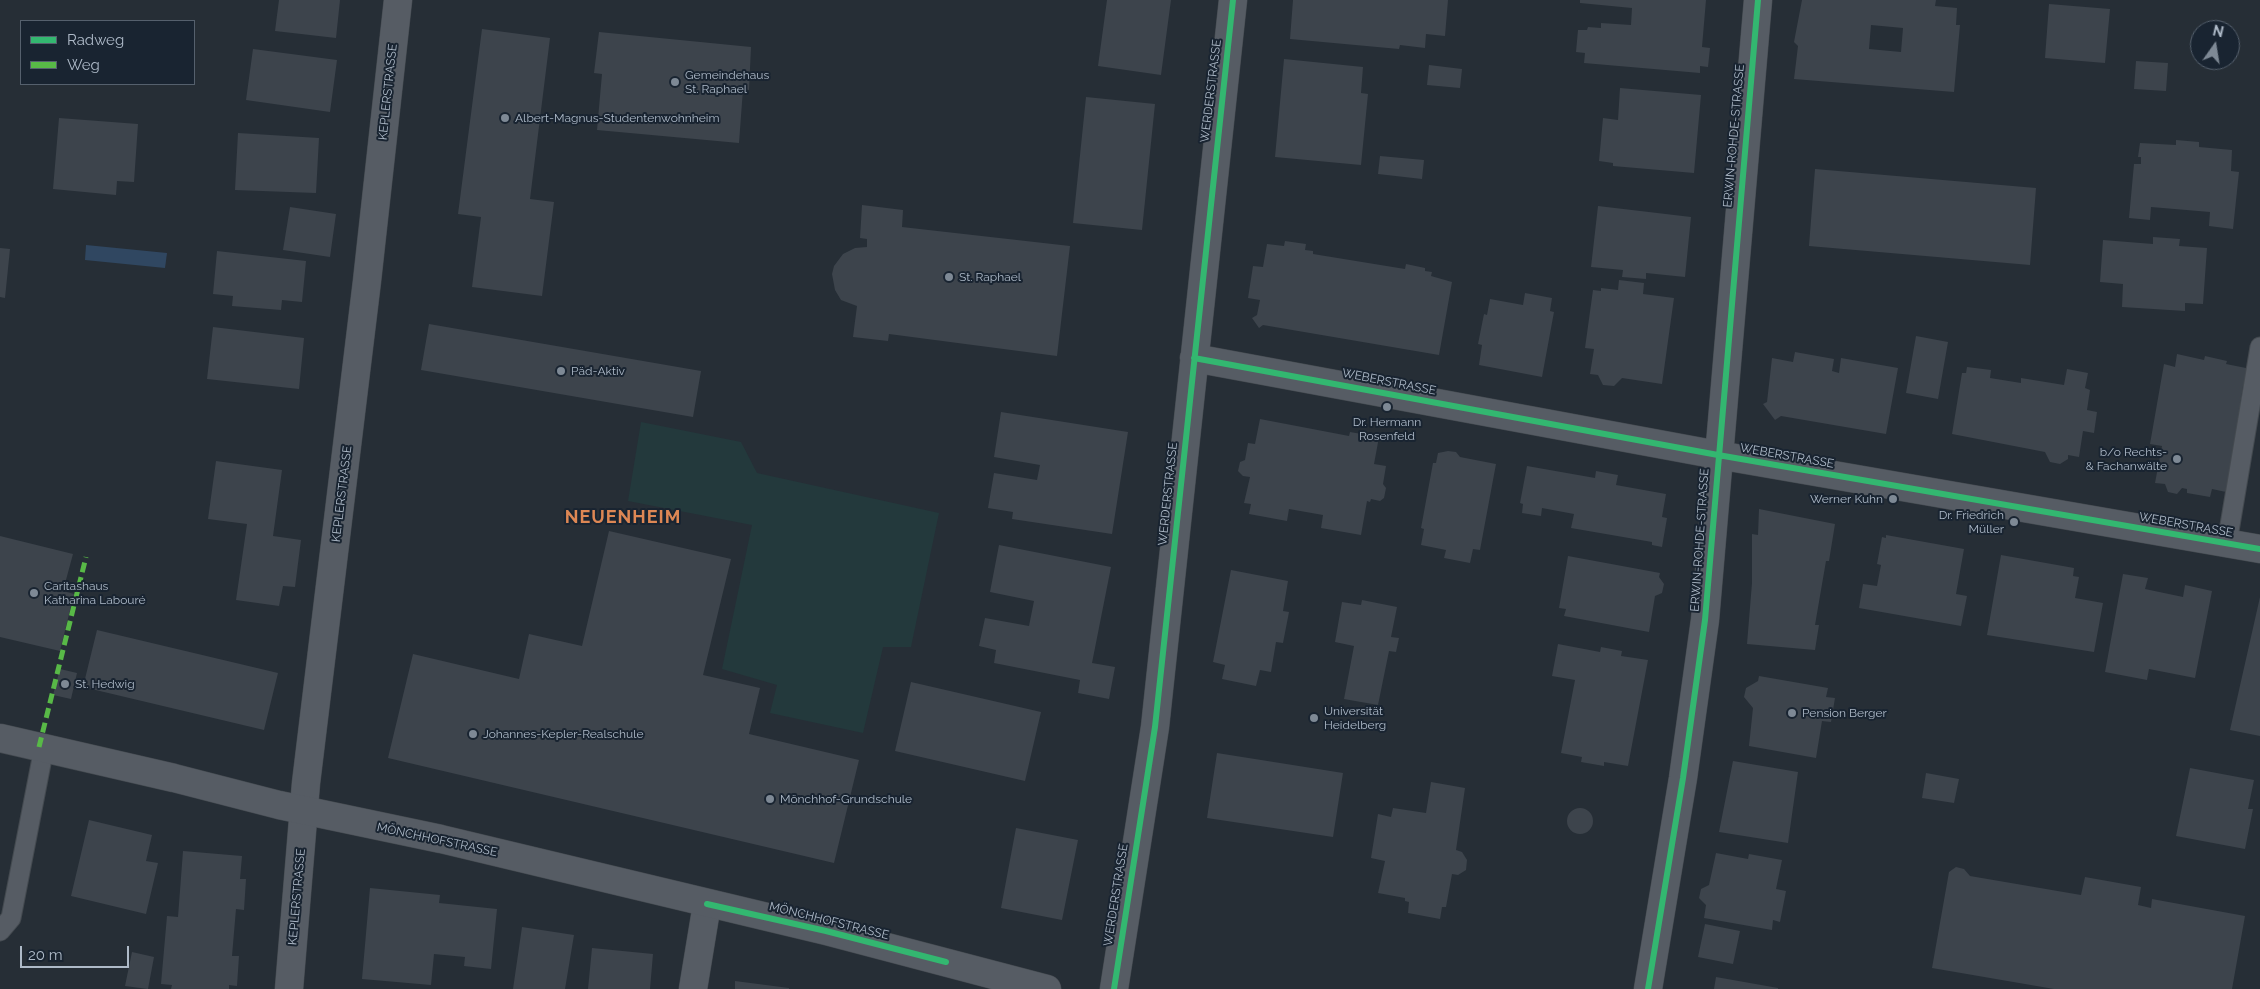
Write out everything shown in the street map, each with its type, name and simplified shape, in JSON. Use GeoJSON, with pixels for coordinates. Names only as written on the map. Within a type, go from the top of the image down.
{"type":"FeatureCollection","features":[{"type":"Feature","properties":{"kind":"street","name":"KEPLERSTRASSE"},"geometry":{"type":"LineString","coordinates":[[289,989],[304,811],[398,0]]}},
{"type":"Feature","properties":{"kind":"street","name":"WERDERSTRASSE"},"geometry":{"type":"LineString","coordinates":[[1114,989],[1155,727],[1232,0]]}},
{"type":"Feature","properties":{"kind":"street","name":"ERWIN-ROHDE-STRASSE"},"geometry":{"type":"LineString","coordinates":[[1648,989],[1683,778],[1705,620],[1758,0]]}},
{"type":"Feature","properties":{"kind":"street","name":"WEBERSTRASSE"},"geometry":{"type":"LineString","coordinates":[[1194,358],[1718,455],[2260,549]]}},
{"type":"Feature","properties":{"kind":"street","name":"MÖNCHHOFSTRASSE"},"geometry":{"type":"LineString","coordinates":[[0,738],[304,811],[441,839],[843,935],[1047,989]]}},
{"type":"Feature","properties":{"kind":"street"},"geometry":{"type":"LineString","coordinates":[[693,989],[707,904]]}},
{"type":"Feature","properties":{"kind":"lane"},"geometry":{"type":"LineString","coordinates":[[2226,543],[2260,347]]}},
{"type":"Feature","properties":{"kind":"lane"},"geometry":{"type":"LineString","coordinates":[[0,931],[11,918],[44,748]]}},
{"type":"Feature","properties":{"kind":"green space"},"geometry":{"type":"Polygon","coordinates":[[[641,422],[741,442],[757,473],[939,513],[911,647],[883,647],[863,733],[770,713],[777,685],[722,669],[752,525],[628,501],[641,422]]]}},
{"type":"Feature","properties":{"kind":"water"},"geometry":{"type":"Polygon","coordinates":[[[86,245],[167,253],[165,268],[85,260],[86,245]]]}},
{"type":"Feature","properties":{"kind":"building"},"geometry":{"type":"Polygon","coordinates":[[[279,0],[340,0],[336,38],[275,31],[279,0]]]}},
{"type":"Feature","properties":{"kind":"building"},"geometry":{"type":"Polygon","coordinates":[[[1107,0],[1171,0],[1161,75],[1098,66],[1107,0]]]}},
{"type":"Feature","properties":{"kind":"building"},"geometry":{"type":"Polygon","coordinates":[[[1293,0],[1448,0],[1445,36],[1426,34],[1425,48],[1400,45],[1399,49],[1290,39],[1293,0]]]}},
{"type":"Feature","properties":{"kind":"building"},"geometry":{"type":"Polygon","coordinates":[[[1580,0],[1706,0],[1702,47],[1710,48],[1708,67],[1700,66],[1700,73],[1584,63],[1585,53],[1576,52],[1578,30],[1587,30],[1588,27],[1601,28],[1601,23],[1631,25],[1632,8],[1580,3],[1580,0]]]}},
{"type":"Feature","properties":{"kind":"building"},"geometry":{"type":"Polygon","coordinates":[[[1802,0],[1936,0],[1935,6],[1957,8],[1956,25],[1960,25],[1954,92],[1794,79],[1798,46],[1794,42],[1802,0]],[[1871,25],[1869,49],[1901,52],[1903,28],[1871,25]]]}},
{"type":"Feature","properties":{"kind":"building"},"geometry":{"type":"Polygon","coordinates":[[[2049,4],[2110,9],[2105,63],[2045,58],[2049,4]]]}},
{"type":"Feature","properties":{"kind":"building","name":"Albert-Magnus-Studentenwohnheim"},"geometry":{"type":"Polygon","coordinates":[[[482,29],[550,38],[530,199],[554,202],[542,296],[472,287],[481,217],[458,214],[482,29]]]}},
{"type":"Feature","properties":{"kind":"building","name":"Gemeindehaus St. Raphael"},"geometry":{"type":"Polygon","coordinates":[[[599,32],[751,47],[749,90],[743,89],[739,143],[597,130],[602,74],[594,73],[599,32]]]}},
{"type":"Feature","properties":{"kind":"building"},"geometry":{"type":"Polygon","coordinates":[[[253,49],[337,60],[330,112],[246,100],[253,49]]]}},
{"type":"Feature","properties":{"kind":"building"},"geometry":{"type":"Polygon","coordinates":[[[1284,59],[1363,67],[1361,93],[1368,94],[1361,165],[1275,157],[1284,59]]]}},
{"type":"Feature","properties":{"kind":"building"},"geometry":{"type":"Polygon","coordinates":[[[2136,61],[2168,63],[2166,91],[2134,89],[2136,61]]]}},
{"type":"Feature","properties":{"kind":"building"},"geometry":{"type":"Polygon","coordinates":[[[1429,65],[1462,69],[1460,88],[1427,85],[1429,65]]]}},
{"type":"Feature","properties":{"kind":"building"},"geometry":{"type":"Polygon","coordinates":[[[1620,88],[1701,95],[1694,173],[1613,166],[1613,163],[1599,161],[1603,118],[1618,120],[1620,88]]]}},
{"type":"Feature","properties":{"kind":"building"},"geometry":{"type":"Polygon","coordinates":[[[1086,97],[1155,104],[1142,230],[1073,223],[1086,97]]]}},
{"type":"Feature","properties":{"kind":"building"},"geometry":{"type":"Polygon","coordinates":[[[59,118],[138,124],[134,182],[117,181],[116,195],[53,189],[59,118]]]}},
{"type":"Feature","properties":{"kind":"building"},"geometry":{"type":"Polygon","coordinates":[[[238,133],[319,138],[316,193],[235,190],[238,133]]]}},
{"type":"Feature","properties":{"kind":"building"},"geometry":{"type":"Polygon","coordinates":[[[2176,140],[2199,142],[2199,147],[2232,150],[2231,171],[2239,172],[2233,229],[2209,226],[2210,212],[2151,207],[2150,220],[2129,218],[2134,164],[2141,164],[2141,157],[2138,157],[2140,143],[2176,145],[2176,140]]]}},
{"type":"Feature","properties":{"kind":"building"},"geometry":{"type":"Polygon","coordinates":[[[1380,156],[1424,160],[1422,179],[1378,174],[1380,156]]]}},
{"type":"Feature","properties":{"kind":"building"},"geometry":{"type":"Polygon","coordinates":[[[1815,169],[2036,188],[2030,265],[1809,246],[1815,169]]]}},
{"type":"Feature","properties":{"kind":"building","name":"St. Raphael"},"geometry":{"type":"Polygon","coordinates":[[[862,205],[903,210],[902,227],[1070,246],[1057,356],[889,334],[888,341],[853,337],[857,306],[841,300],[835,290],[832,274],[834,266],[843,254],[855,248],[867,247],[867,239],[860,238],[862,205]]]}},
{"type":"Feature","properties":{"kind":"building"},"geometry":{"type":"Polygon","coordinates":[[[1598,206],[1691,217],[1685,277],[1646,273],[1646,279],[1622,277],[1623,270],[1591,267],[1598,206]]]}},
{"type":"Feature","properties":{"kind":"building"},"geometry":{"type":"Polygon","coordinates":[[[290,207],[336,214],[330,257],[283,250],[290,207]]]}},
{"type":"Feature","properties":{"kind":"building"},"geometry":{"type":"Polygon","coordinates":[[[2153,237],[2180,239],[2179,246],[2207,248],[2203,304],[2185,303],[2185,311],[2122,307],[2123,284],[2100,282],[2103,240],[2153,244],[2153,237]]]}},
{"type":"Feature","properties":{"kind":"building"},"geometry":{"type":"Polygon","coordinates":[[[1285,241],[1306,244],[1305,250],[1313,251],[1313,254],[1405,269],[1406,264],[1425,268],[1425,271],[1432,272],[1431,276],[1452,282],[1439,355],[1263,325],[1259,328],[1252,318],[1257,315],[1260,300],[1248,298],[1253,266],[1263,267],[1267,244],[1284,246],[1285,241]]]}},
{"type":"Feature","properties":{"kind":"building"},"geometry":{"type":"Polygon","coordinates":[[[0,248],[10,249],[5,298],[0,297],[0,248]]]}},
{"type":"Feature","properties":{"kind":"building"},"geometry":{"type":"Polygon","coordinates":[[[217,251],[306,261],[302,302],[282,300],[281,310],[232,306],[233,296],[213,294],[217,251]]]}},
{"type":"Feature","properties":{"kind":"building"},"geometry":{"type":"Polygon","coordinates":[[[1619,280],[1644,283],[1643,294],[1674,298],[1662,384],[1622,378],[1614,386],[1603,385],[1598,375],[1590,374],[1594,349],[1585,348],[1593,290],[1601,291],[1601,288],[1618,290],[1619,280]]]}},
{"type":"Feature","properties":{"kind":"building"},"geometry":{"type":"Polygon","coordinates":[[[1525,293],[1552,298],[1550,311],[1554,312],[1542,377],[1479,365],[1482,345],[1478,344],[1484,314],[1487,315],[1490,299],[1523,305],[1525,293]]]}},
{"type":"Feature","properties":{"kind":"building","name":"Päd-Aktiv"},"geometry":{"type":"Polygon","coordinates":[[[429,324],[701,371],[693,417],[421,370],[429,324]]]}},
{"type":"Feature","properties":{"kind":"building"},"geometry":{"type":"Polygon","coordinates":[[[213,327],[304,338],[299,389],[207,379],[213,327]]]}},
{"type":"Feature","properties":{"kind":"building"},"geometry":{"type":"Polygon","coordinates":[[[1916,336],[1948,342],[1938,399],[1906,393],[1916,336]]]}},
{"type":"Feature","properties":{"kind":"building"},"geometry":{"type":"Polygon","coordinates":[[[1795,352],[1834,359],[1832,371],[1839,373],[1841,358],[1898,368],[1886,434],[1781,416],[1775,420],[1763,404],[1767,402],[1772,358],[1793,362],[1795,352]]]}},
{"type":"Feature","properties":{"kind":"building"},"geometry":{"type":"Polygon","coordinates":[[[2177,354],[2204,360],[2205,356],[2227,361],[2226,364],[2251,369],[2247,387],[2243,386],[2240,405],[2243,406],[2226,492],[2212,489],[2210,497],[2187,493],[2187,489],[2182,488],[2177,494],[2168,492],[2165,484],[2155,483],[2162,446],[2150,444],[2164,364],[2175,367],[2177,354]]]}},
{"type":"Feature","properties":{"kind":"building"},"geometry":{"type":"Polygon","coordinates":[[[1967,367],[1991,370],[1990,378],[2021,383],[2021,378],[2064,385],[2067,369],[2088,373],[2085,388],[2090,390],[2087,410],[2097,412],[2094,433],[2083,431],[2079,457],[2068,455],[2068,459],[2060,464],[2050,462],[2045,452],[1952,434],[1962,373],[1966,373],[1967,367]]]}},
{"type":"Feature","properties":{"kind":"building"},"geometry":{"type":"Polygon","coordinates":[[[1001,412],[1128,432],[1112,534],[1012,519],[1013,512],[988,508],[994,473],[1037,480],[1040,465],[994,457],[1001,412]]]}},
{"type":"Feature","properties":{"kind":"building"},"geometry":{"type":"Polygon","coordinates":[[[1260,419],[1349,436],[1350,432],[1379,437],[1374,464],[1386,466],[1383,484],[1386,488],[1384,498],[1380,501],[1371,499],[1370,502],[1367,501],[1361,535],[1321,528],[1323,515],[1289,509],[1287,521],[1249,514],[1251,504],[1244,503],[1250,477],[1243,476],[1238,471],[1240,462],[1245,460],[1248,443],[1255,444],[1260,419]]]}},
{"type":"Feature","properties":{"kind":"building"},"geometry":{"type":"Polygon","coordinates":[[[1456,452],[1460,457],[1496,464],[1480,550],[1473,549],[1470,563],[1444,558],[1446,550],[1421,545],[1424,529],[1421,528],[1433,463],[1436,463],[1438,453],[1456,452]]]}},
{"type":"Feature","properties":{"kind":"building"},"geometry":{"type":"Polygon","coordinates":[[[216,461],[282,470],[273,536],[301,540],[295,587],[283,586],[279,606],[236,600],[247,524],[208,519],[216,461]]]}},
{"type":"Feature","properties":{"kind":"building"},"geometry":{"type":"Polygon","coordinates":[[[1527,466],[1595,478],[1596,471],[1618,475],[1616,485],[1666,494],[1662,517],[1667,518],[1662,547],[1652,545],[1652,542],[1571,528],[1574,514],[1542,508],[1541,516],[1522,513],[1523,504],[1520,503],[1527,466]]]}},
{"type":"Feature","properties":{"kind":"building"},"geometry":{"type":"Polygon","coordinates":[[[1759,509],[1835,524],[1829,561],[1826,561],[1815,625],[1819,625],[1815,650],[1747,644],[1752,583],[1752,534],[1758,535],[1759,509]]]}},
{"type":"Feature","properties":{"kind":"building"},"geometry":{"type":"Polygon","coordinates":[[[609,531],[731,559],[703,675],[760,688],[749,734],[859,760],[834,863],[388,758],[413,654],[519,679],[529,634],[582,646],[609,531]]]}},
{"type":"Feature","properties":{"kind":"building"},"geometry":{"type":"Polygon","coordinates":[[[1886,535],[1964,549],[1956,594],[1967,596],[1961,626],[1859,608],[1863,584],[1877,586],[1881,565],[1877,564],[1882,537],[1886,538],[1886,535]]]}},
{"type":"Feature","properties":{"kind":"building","name":"Caritashaus Katharina Labouré"},"geometry":{"type":"Polygon","coordinates":[[[0,536],[73,554],[63,591],[74,594],[60,651],[0,637],[0,536]]]}},
{"type":"Feature","properties":{"kind":"building"},"geometry":{"type":"Polygon","coordinates":[[[999,545],[1111,567],[1092,663],[1115,667],[1109,699],[1078,693],[1080,680],[994,663],[996,650],[979,646],[985,618],[1029,626],[1034,601],[990,592],[999,545]]]}},
{"type":"Feature","properties":{"kind":"building"},"geometry":{"type":"Polygon","coordinates":[[[2001,555],[2074,568],[2073,576],[2079,577],[2075,598],[2103,603],[2094,652],[1987,635],[2001,555]]]}},
{"type":"Feature","properties":{"kind":"building"},"geometry":{"type":"Polygon","coordinates":[[[1568,556],[1660,573],[1659,577],[1664,584],[1662,593],[1655,596],[1649,632],[1564,616],[1566,609],[1559,608],[1568,556]]]}},
{"type":"Feature","properties":{"kind":"building"},"geometry":{"type":"Polygon","coordinates":[[[1231,570],[1288,581],[1283,611],[1289,612],[1283,643],[1276,642],[1271,672],[1260,670],[1256,686],[1222,679],[1225,665],[1213,662],[1231,570]]]}},
{"type":"Feature","properties":{"kind":"building"},"geometry":{"type":"Polygon","coordinates":[[[2123,574],[2148,578],[2145,589],[2183,597],[2185,585],[2212,591],[2195,678],[2149,669],[2147,680],[2105,672],[2123,574]]]}},
{"type":"Feature","properties":{"kind":"building"},"geometry":{"type":"Polygon","coordinates":[[[2260,597],[2260,736],[2230,730],[2260,597]]]}},
{"type":"Feature","properties":{"kind":"building"},"geometry":{"type":"Polygon","coordinates":[[[1362,600],[1397,607],[1391,637],[1399,638],[1396,652],[1389,651],[1378,705],[1344,699],[1354,646],[1335,642],[1342,602],[1361,605],[1362,600]]]}},
{"type":"Feature","properties":{"kind":"building"},"geometry":{"type":"Polygon","coordinates":[[[97,630],[278,673],[264,730],[83,687],[97,630]]]}},
{"type":"Feature","properties":{"kind":"building"},"geometry":{"type":"Polygon","coordinates":[[[1558,644],[1600,652],[1601,647],[1622,651],[1621,656],[1648,660],[1628,766],[1604,762],[1604,766],[1581,762],[1582,757],[1561,753],[1575,680],[1552,676],[1558,644]]]}},
{"type":"Feature","properties":{"kind":"building","name":"St. Hedwig"},"geometry":{"type":"Polygon","coordinates":[[[60,669],[77,673],[71,699],[53,695],[60,669]]]}},
{"type":"Feature","properties":{"kind":"building","name":"Pension Berger"},"geometry":{"type":"Polygon","coordinates":[[[1759,676],[1828,688],[1826,697],[1835,698],[1831,722],[1822,721],[1816,758],[1749,746],[1753,708],[1744,697],[1746,688],[1758,681],[1759,676]]]}},
{"type":"Feature","properties":{"kind":"building"},"geometry":{"type":"Polygon","coordinates":[[[911,682],[1041,712],[1025,781],[895,751],[911,682]]]}},
{"type":"Feature","properties":{"kind":"building"},"geometry":{"type":"Polygon","coordinates":[[[1217,753],[1343,773],[1333,837],[1207,818],[1217,753]]]}},
{"type":"Feature","properties":{"kind":"building"},"geometry":{"type":"Polygon","coordinates":[[[1733,761],[1798,772],[1788,843],[1719,832],[1733,761]]]}},
{"type":"Feature","properties":{"kind":"building"},"geometry":{"type":"Polygon","coordinates":[[[2190,768],[2254,780],[2248,809],[2253,809],[2245,849],[2176,836],[2190,768]]]}},
{"type":"Feature","properties":{"kind":"building"},"geometry":{"type":"Polygon","coordinates":[[[1926,773],[1959,779],[1954,803],[1922,798],[1926,773]]]}},
{"type":"Feature","properties":{"kind":"building"},"geometry":{"type":"Polygon","coordinates":[[[1431,782],[1465,788],[1456,850],[1462,852],[1467,860],[1466,870],[1458,875],[1452,874],[1446,907],[1442,907],[1440,919],[1408,913],[1409,902],[1405,901],[1405,898],[1378,893],[1385,861],[1371,858],[1378,814],[1391,817],[1393,808],[1426,813],[1431,782]]]}},
{"type":"Feature","properties":{"kind":"building"},"geometry":{"type":"Polygon","coordinates":[[[1580,808],[1589,812],[1593,821],[1589,830],[1580,834],[1571,830],[1567,821],[1571,812],[1580,808]]]}},
{"type":"Feature","properties":{"kind":"building"},"geometry":{"type":"Polygon","coordinates":[[[89,820],[152,835],[146,861],[158,863],[146,914],[71,896],[89,820]]]}},
{"type":"Feature","properties":{"kind":"building"},"geometry":{"type":"Polygon","coordinates":[[[1016,828],[1078,840],[1062,920],[1001,908],[1016,828]]]}},
{"type":"Feature","properties":{"kind":"building"},"geometry":{"type":"Polygon","coordinates":[[[183,851],[242,856],[240,879],[246,879],[244,910],[236,909],[232,956],[239,956],[237,986],[229,985],[229,989],[171,989],[172,985],[161,984],[167,916],[178,917],[183,851]]]}},
{"type":"Feature","properties":{"kind":"building"},"geometry":{"type":"Polygon","coordinates":[[[1716,853],[1748,859],[1749,854],[1782,860],[1776,889],[1786,891],[1780,922],[1773,920],[1772,930],[1704,918],[1706,905],[1699,898],[1701,889],[1709,885],[1716,853]]]}},
{"type":"Feature","properties":{"kind":"building"},"geometry":{"type":"Polygon","coordinates":[[[1956,867],[1964,869],[1970,876],[2081,895],[2085,877],[2141,887],[2138,905],[2151,908],[2152,899],[2245,916],[2232,989],[2054,989],[1932,968],[1949,872],[1956,867]]]}},
{"type":"Feature","properties":{"kind":"building"},"geometry":{"type":"Polygon","coordinates":[[[370,888],[440,895],[439,903],[497,909],[491,969],[464,966],[465,957],[434,954],[431,985],[362,979],[370,888]]]}},
{"type":"Feature","properties":{"kind":"building"},"geometry":{"type":"Polygon","coordinates":[[[1705,924],[1740,931],[1733,964],[1698,957],[1705,924]]]}},
{"type":"Feature","properties":{"kind":"building"},"geometry":{"type":"Polygon","coordinates":[[[522,927],[574,935],[565,989],[513,989],[522,927]]]}},
{"type":"Feature","properties":{"kind":"building"},"geometry":{"type":"Polygon","coordinates":[[[592,948],[653,954],[650,989],[588,989],[592,948]]]}},
{"type":"Feature","properties":{"kind":"building"},"geometry":{"type":"Polygon","coordinates":[[[132,952],[154,957],[148,989],[125,986],[132,952]]]}},
{"type":"Feature","properties":{"kind":"building"},"geometry":{"type":"Polygon","coordinates":[[[1716,977],[1778,988],[1778,989],[1714,989],[1716,977]]]}},
{"type":"Feature","properties":{"kind":"building"},"geometry":{"type":"Polygon","coordinates":[[[735,981],[789,988],[789,989],[735,989],[735,981]]]}},
{"type":"Feature","properties":{"kind":"marked path"},"geometry":{"type":"LineString","coordinates":[[39,747],[86,557]]}},
{"type":"Feature","properties":{"kind":"cycle path"},"geometry":{"type":"LineString","coordinates":[[1114,989],[1155,727],[1233,0]]}},
{"type":"Feature","properties":{"kind":"cycle path"},"geometry":{"type":"LineString","coordinates":[[1648,989],[1683,778],[1705,620],[1758,0]]}},
{"type":"Feature","properties":{"kind":"cycle path"},"geometry":{"type":"LineString","coordinates":[[1194,358],[1718,455],[2260,549]]}},
{"type":"Feature","properties":{"kind":"cycle path"},"geometry":{"type":"LineString","coordinates":[[707,904],[826,931],[946,962]]}},
{"type":"Feature","properties":{"kind":"place","name":"Gemeindehaus St. Raphael"},"geometry":{"type":"Point","coordinates":[675,82]}},
{"type":"Feature","properties":{"kind":"place","name":"Albert-Magnus-Studentenwohnheim"},"geometry":{"type":"Point","coordinates":[505,118]}},
{"type":"Feature","properties":{"kind":"place","name":"St. Raphael"},"geometry":{"type":"Point","coordinates":[949,277]}},
{"type":"Feature","properties":{"kind":"place","name":"Päd-Aktiv"},"geometry":{"type":"Point","coordinates":[561,371]}},
{"type":"Feature","properties":{"kind":"place","name":"Dr. Hermann Rosenfeld"},"geometry":{"type":"Point","coordinates":[1387,407]}},
{"type":"Feature","properties":{"kind":"place","name":"b/o Rechts- & Fachanwälte"},"geometry":{"type":"Point","coordinates":[2177,459]}},
{"type":"Feature","properties":{"kind":"place","name":"Werner Kuhn"},"geometry":{"type":"Point","coordinates":[1893,499]}},
{"type":"Feature","properties":{"kind":"place","name":"Dr. Friedrich Müller"},"geometry":{"type":"Point","coordinates":[2014,522]}},
{"type":"Feature","properties":{"kind":"place","name":"Caritashaus Katharina Labouré"},"geometry":{"type":"Point","coordinates":[34,593]}},
{"type":"Feature","properties":{"kind":"place","name":"St. Hedwig"},"geometry":{"type":"Point","coordinates":[65,684]}},
{"type":"Feature","properties":{"kind":"place","name":"Pension Berger"},"geometry":{"type":"Point","coordinates":[1792,713]}},
{"type":"Feature","properties":{"kind":"place","name":"Universität Heidelberg"},"geometry":{"type":"Point","coordinates":[1314,718]}},
{"type":"Feature","properties":{"kind":"place","name":"Johannes-Kepler-Realschule"},"geometry":{"type":"Point","coordinates":[473,734]}},
{"type":"Feature","properties":{"kind":"place","name":"Mönchhof-Grundschule"},"geometry":{"type":"Point","coordinates":[770,799]}},
{"type":"Feature","properties":{"kind":"district","name":"NEUENHEIM"},"geometry":{"type":"Point","coordinates":[623,518]}}]}
